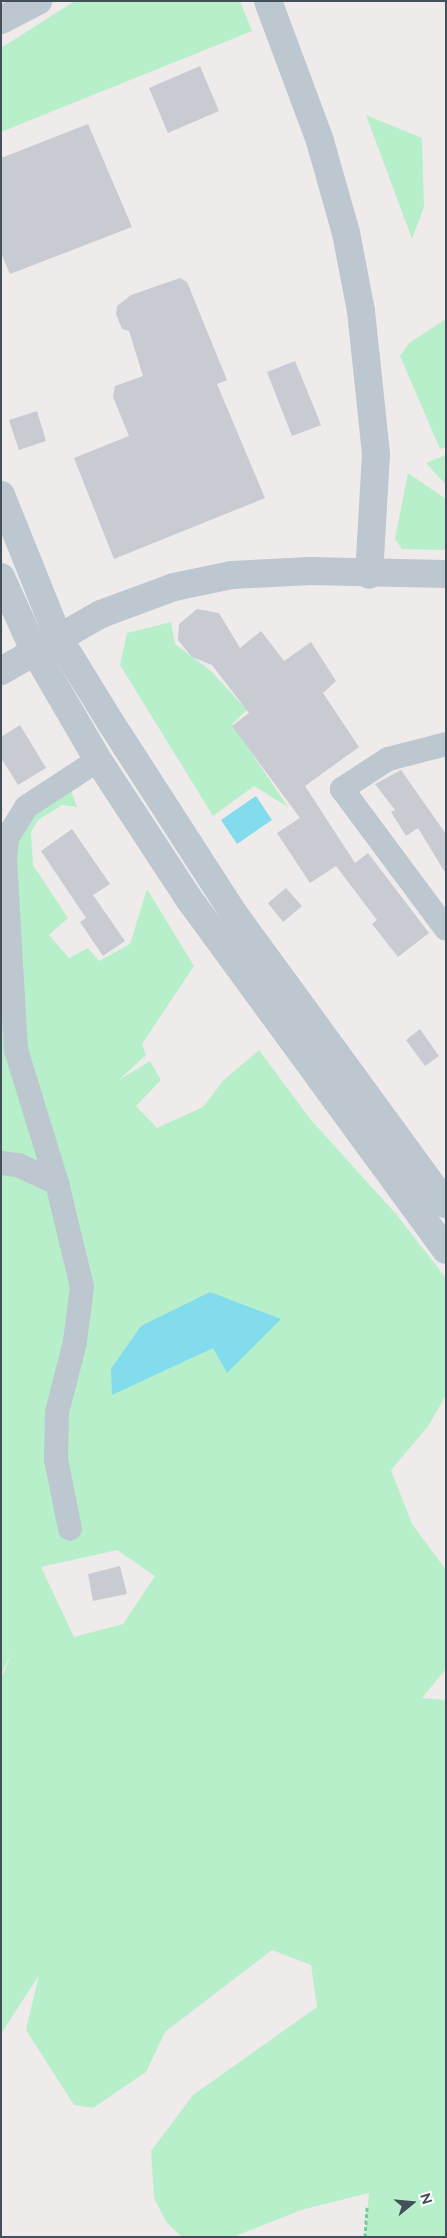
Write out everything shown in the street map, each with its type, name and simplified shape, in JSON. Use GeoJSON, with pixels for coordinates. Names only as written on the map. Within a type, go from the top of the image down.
{"type":"FeatureCollection","features":[{"type":"Feature","properties":{"kind":"street"},"geometry":{"type":"LineString","coordinates":[[1,20],[38,1]]}},
{"type":"Feature","properties":{"kind":"street"},"geometry":{"type":"LineString","coordinates":[[268,1],[320,142],[346,233],[361,311],[376,454],[370,575]]}},
{"type":"Feature","properties":{"kind":"street"},"geometry":{"type":"LineString","coordinates":[[1,495],[58,637],[232,912],[446,1204]]}},
{"type":"Feature","properties":{"kind":"street"},"geometry":{"type":"LineString","coordinates":[[1,671],[58,637],[174,587],[232,575],[310,571],[370,575],[446,574]]}},
{"type":"Feature","properties":{"kind":"street"},"geometry":{"type":"LineString","coordinates":[[1,577],[34,650],[98,760],[189,899],[446,1250]]}},
{"type":"Feature","properties":{"kind":"street"},"geometry":{"type":"LineString","coordinates":[[446,744],[388,760],[342,789],[446,928]]}},
{"type":"Feature","properties":{"kind":"street"},"geometry":{"type":"LineString","coordinates":[[70,1528],[56,1459],[57,1412],[75,1342],[82,1287],[57,1183],[16,1050],[5,858],[7,838],[26,807],[98,760]]}},
{"type":"Feature","properties":{"kind":"street"},"geometry":{"type":"LineString","coordinates":[[1,1163],[18,1165],[57,1183]]}},
{"type":"Feature","properties":{"kind":"path"},"geometry":{"type":"LineString","coordinates":[[365,2237],[367,2205]]}},
{"type":"Feature","properties":{"kind":"path"},"geometry":{"type":"LineString","coordinates":[[147,2237],[164,2237]]}},
{"type":"Feature","properties":{"kind":"green space"},"geometry":{"type":"Polygon","coordinates":[[[75,1],[240,1],[252,31],[1,132],[1,48],[75,1]]]}},
{"type":"Feature","properties":{"kind":"green space"},"geometry":{"type":"Polygon","coordinates":[[[366,115],[422,138],[424,207],[412,239],[366,115]]]}},
{"type":"Feature","properties":{"kind":"green space"},"geometry":{"type":"Polygon","coordinates":[[[446,319],[446,447],[440,449],[400,356],[409,343],[446,319]]]}},
{"type":"Feature","properties":{"kind":"green space"},"geometry":{"type":"Polygon","coordinates":[[[446,455],[446,485],[426,463],[446,455]]]}},
{"type":"Feature","properties":{"kind":"green space"},"geometry":{"type":"Polygon","coordinates":[[[408,473],[446,499],[446,550],[402,549],[395,539],[408,473]]]}},
{"type":"Feature","properties":{"kind":"green space"},"geometry":{"type":"Polygon","coordinates":[[[171,622],[175,644],[210,670],[247,710],[232,724],[288,807],[254,786],[213,816],[120,665],[127,633],[171,622]]]}},
{"type":"Feature","properties":{"kind":"green space"},"geometry":{"type":"Polygon","coordinates":[[[70,788],[77,807],[62,805],[38,820],[31,832],[33,865],[68,918],[49,935],[69,958],[88,948],[99,961],[130,944],[147,889],[194,966],[142,1044],[146,1055],[119,1080],[150,1061],[161,1080],[136,1106],[157,1128],[203,1107],[223,1081],[259,1050],[311,1120],[396,1214],[446,1278],[446,1395],[429,1425],[391,1470],[412,1524],[446,1570],[446,1669],[422,1698],[446,1700],[446,2237],[365,2237],[369,2193],[301,2210],[233,2237],[182,2237],[166,2222],[154,2198],[151,2151],[193,2095],[317,2007],[311,1965],[272,1950],[165,2032],[146,2072],[93,2108],[74,2105],[26,2030],[39,1975],[1,2034],[1,1678],[13,1651],[1,1674],[1,848],[12,847],[17,822],[70,788]],[[117,1550],[41,1567],[74,1637],[123,1624],[155,1576],[117,1550]]]}},
{"type":"Feature","properties":{"kind":"water"},"geometry":{"type":"Polygon","coordinates":[[[256,796],[272,820],[237,844],[221,820],[256,796]]]}},
{"type":"Feature","properties":{"kind":"water"},"geometry":{"type":"Polygon","coordinates":[[[210,1292],[281,1319],[227,1373],[213,1348],[112,1395],[111,1369],[141,1326],[210,1292]]]}},
{"type":"Feature","properties":{"kind":"building"},"geometry":{"type":"Polygon","coordinates":[[[200,66],[219,111],[168,133],[149,88],[200,66]]]}},
{"type":"Feature","properties":{"kind":"building"},"geometry":{"type":"Polygon","coordinates":[[[88,124],[132,227],[10,274],[1,253],[1,158],[88,124]]]}},
{"type":"Feature","properties":{"kind":"building"},"geometry":{"type":"Polygon","coordinates":[[[180,278],[187,282],[227,380],[217,384],[265,498],[114,559],[74,458],[129,436],[113,397],[115,386],[143,376],[129,331],[122,329],[116,314],[117,306],[131,295],[180,278]]]}},
{"type":"Feature","properties":{"kind":"building"},"geometry":{"type":"Polygon","coordinates":[[[295,361],[321,425],[292,436],[267,372],[295,361]]]}},
{"type":"Feature","properties":{"kind":"building"},"geometry":{"type":"Polygon","coordinates":[[[37,411],[46,441],[19,450],[9,420],[37,411]]]}},
{"type":"Feature","properties":{"kind":"building"},"geometry":{"type":"Polygon","coordinates":[[[197,609],[219,613],[240,648],[261,631],[284,661],[311,642],[336,681],[323,693],[359,747],[305,786],[355,863],[368,853],[429,933],[398,957],[372,924],[377,920],[336,866],[310,883],[277,833],[300,818],[232,726],[249,713],[212,665],[192,657],[178,640],[179,624],[197,609]]]}},
{"type":"Feature","properties":{"kind":"building"},"geometry":{"type":"Polygon","coordinates":[[[20,725],[46,768],[18,785],[1,758],[1,737],[20,725]]]}},
{"type":"Feature","properties":{"kind":"building"},"geometry":{"type":"Polygon","coordinates":[[[401,770],[446,834],[446,874],[418,828],[406,836],[391,812],[395,810],[375,784],[401,770]]]}},
{"type":"Feature","properties":{"kind":"building"},"geometry":{"type":"Polygon","coordinates":[[[72,829],[110,884],[93,895],[125,941],[103,956],[80,922],[86,918],[41,851],[72,829]]]}},
{"type":"Feature","properties":{"kind":"building"},"geometry":{"type":"Polygon","coordinates":[[[286,888],[302,906],[283,922],[268,903],[286,888]]]}},
{"type":"Feature","properties":{"kind":"building"},"geometry":{"type":"Polygon","coordinates":[[[420,1029],[439,1056],[425,1066],[406,1040],[420,1029]]]}},
{"type":"Feature","properties":{"kind":"building"},"geometry":{"type":"Polygon","coordinates":[[[120,1566],[127,1594],[93,1601],[88,1574],[120,1566]]]}}]}
